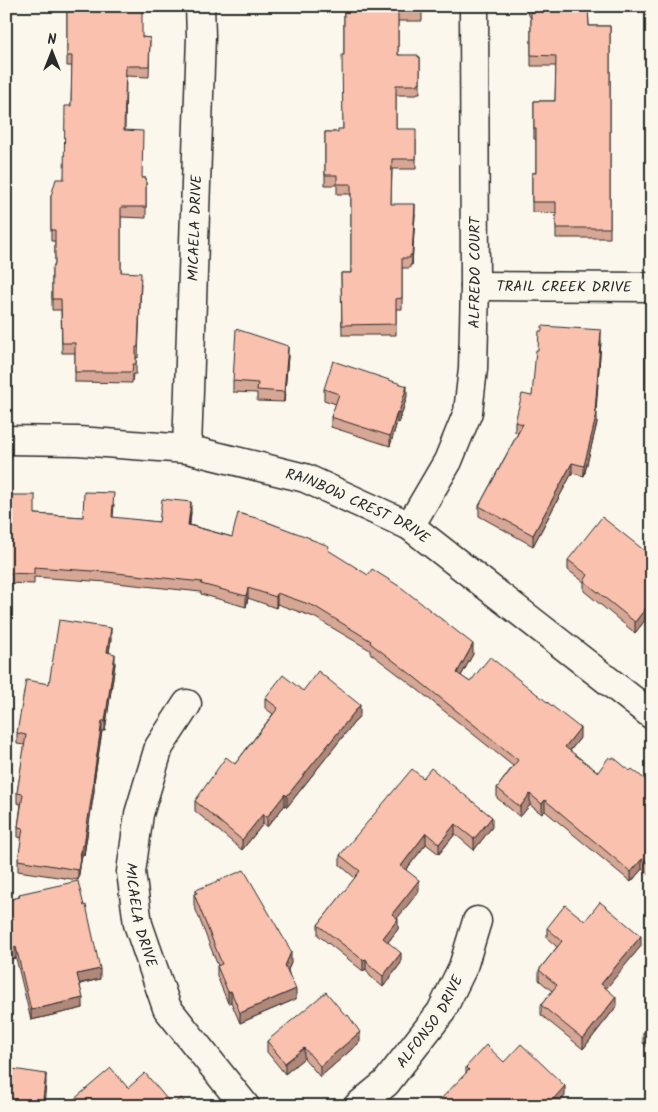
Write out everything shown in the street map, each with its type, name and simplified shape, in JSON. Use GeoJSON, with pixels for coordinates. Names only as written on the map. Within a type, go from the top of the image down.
{"type":"FeatureCollection","features":[{"type":"Feature","properties":{"kind":"street","name":"MICAELA DRIVE"},"geometry":{"type":"LineString","coordinates":[[187,449],[201,46],[200,6]]}},
{"type":"Feature","properties":{"kind":"street","name":"ALFREDO COURT"},"geometry":{"type":"LineString","coordinates":[[410,526],[448,461],[468,412],[473,369],[475,286],[474,6]]}},
{"type":"Feature","properties":{"kind":"street","name":"TRAIL CREEK DRIVE"},"geometry":{"type":"LineString","coordinates":[[475,286],[652,287]]}},
{"type":"Feature","properties":{"kind":"street","name":"RAINBOW CREST DRIVE"},"geometry":{"type":"LineString","coordinates":[[6,440],[78,441],[187,449],[305,478],[410,526],[652,715]]}},
{"type":"Feature","properties":{"kind":"street","name":"MICAELA DRIVE"},"geometry":{"type":"LineString","coordinates":[[186,704],[159,747],[139,814],[131,872],[138,924],[167,1008],[245,1106]]}},
{"type":"Feature","properties":{"kind":"street","name":"ALFONSO DRIVE"},"geometry":{"type":"LineString","coordinates":[[358,1106],[386,1083],[441,1012],[463,967],[478,921]]}},
{"type":"Feature","properties":{"kind":"building"},"geometry":{"type":"Polygon","coordinates":[[[67,6],[142,6],[142,37],[150,38],[149,66],[126,66],[124,130],[143,131],[142,178],[146,178],[146,207],[121,207],[121,272],[141,273],[138,347],[136,347],[136,364],[133,364],[132,372],[75,372],[75,343],[62,343],[61,299],[52,299],[55,230],[51,230],[51,196],[56,179],[64,179],[65,106],[71,106],[72,56],[67,56],[67,6]]]}},
{"type":"Feature","properties":{"kind":"building"},"geometry":{"type":"Polygon","coordinates":[[[344,6],[422,6],[422,11],[398,11],[398,55],[418,55],[420,57],[420,83],[417,83],[417,85],[396,85],[396,129],[416,129],[416,159],[392,159],[391,204],[415,204],[412,255],[410,255],[410,258],[402,258],[402,298],[396,299],[396,324],[342,325],[341,273],[351,273],[351,184],[337,184],[337,175],[325,175],[325,132],[338,132],[338,129],[343,129],[342,55],[344,55],[344,6]]]}},
{"type":"Feature","properties":{"kind":"building"},"geometry":{"type":"Polygon","coordinates":[[[530,6],[588,6],[589,26],[610,26],[610,228],[556,228],[556,202],[532,202],[532,173],[536,173],[534,101],[555,101],[556,56],[531,55],[530,6]]]}},
{"type":"Feature","properties":{"kind":"building"},"geometry":{"type":"Polygon","coordinates":[[[542,326],[601,330],[595,412],[597,413],[584,466],[572,463],[533,535],[479,506],[523,424],[515,422],[522,394],[532,396],[536,350],[538,350],[539,331],[542,331],[542,326]]]}},
{"type":"Feature","properties":{"kind":"building"},"geometry":{"type":"Polygon","coordinates":[[[646,327],[652,327],[652,401],[646,401],[646,327]]]}},
{"type":"Feature","properties":{"kind":"building"},"geometry":{"type":"Polygon","coordinates":[[[236,329],[288,346],[284,392],[257,390],[258,383],[233,381],[236,329]]]}},
{"type":"Feature","properties":{"kind":"building"},"geometry":{"type":"Polygon","coordinates":[[[333,361],[407,386],[390,436],[331,417],[339,394],[324,389],[333,361]]]}},
{"type":"Feature","properties":{"kind":"building"},"geometry":{"type":"Polygon","coordinates":[[[84,492],[114,493],[112,517],[159,522],[162,499],[191,502],[188,525],[232,537],[238,513],[267,521],[329,546],[328,550],[368,575],[372,569],[402,588],[473,644],[457,673],[470,682],[490,657],[580,728],[565,747],[598,772],[609,757],[612,759],[613,757],[652,785],[652,866],[642,859],[631,872],[545,800],[542,804],[530,794],[520,807],[497,788],[518,760],[370,643],[371,641],[314,606],[277,593],[276,597],[248,588],[246,596],[201,584],[202,582],[107,572],[34,567],[34,574],[6,573],[6,495],[35,495],[35,514],[83,517],[84,492]]]}},
{"type":"Feature","properties":{"kind":"building"},"geometry":{"type":"Polygon","coordinates":[[[602,517],[650,555],[652,553],[652,605],[650,603],[635,622],[584,581],[588,575],[568,560],[602,517]]]}},
{"type":"Feature","properties":{"kind":"building"},"geometry":{"type":"Polygon","coordinates":[[[59,620],[111,628],[107,652],[115,654],[105,721],[102,721],[84,845],[82,845],[78,870],[18,860],[23,828],[18,827],[23,794],[17,793],[26,735],[17,733],[26,680],[49,684],[59,620]]]}},
{"type":"Feature","properties":{"kind":"building"},"geometry":{"type":"Polygon","coordinates":[[[318,671],[360,705],[287,796],[285,794],[267,817],[263,814],[242,840],[195,801],[226,757],[235,764],[278,708],[265,698],[283,675],[303,691],[318,671]]]}},
{"type":"Feature","properties":{"kind":"building"},"geometry":{"type":"Polygon","coordinates":[[[431,768],[492,817],[474,839],[455,824],[439,844],[426,833],[401,866],[419,880],[392,914],[398,919],[383,938],[401,953],[383,976],[370,966],[366,959],[363,960],[318,925],[360,871],[340,855],[412,769],[423,778],[431,768]]]}},
{"type":"Feature","properties":{"kind":"building"},"geometry":{"type":"Polygon","coordinates":[[[244,870],[291,952],[285,966],[296,989],[240,1013],[231,991],[228,992],[217,966],[222,964],[194,894],[197,893],[196,890],[244,870]]]}},
{"type":"Feature","properties":{"kind":"building"},"geometry":{"type":"Polygon","coordinates":[[[78,881],[84,906],[86,905],[100,969],[77,974],[83,998],[31,1010],[16,947],[6,950],[6,928],[11,924],[9,913],[11,899],[20,897],[19,894],[78,881]]]}},
{"type":"Feature","properties":{"kind":"building"},"geometry":{"type":"Polygon","coordinates":[[[600,902],[641,936],[601,984],[616,997],[583,1039],[541,1005],[557,985],[539,970],[562,941],[547,928],[565,905],[585,921],[600,902]]]}},
{"type":"Feature","properties":{"kind":"building"},"geometry":{"type":"Polygon","coordinates":[[[326,992],[346,1016],[348,1015],[360,1032],[320,1066],[304,1048],[285,1063],[267,1041],[326,992]]]}},
{"type":"Feature","properties":{"kind":"building"},"geometry":{"type":"Polygon","coordinates":[[[652,1023],[652,1041],[643,1033],[652,1023]]]}},
{"type":"Feature","properties":{"kind":"building"},"geometry":{"type":"Polygon","coordinates":[[[521,1044],[565,1086],[547,1106],[435,1105],[469,1070],[466,1067],[486,1045],[504,1062],[521,1044]]]}},
{"type":"Feature","properties":{"kind":"building"},"geometry":{"type":"Polygon","coordinates":[[[6,1068],[46,1074],[44,1106],[6,1106],[6,1068]]]}},
{"type":"Feature","properties":{"kind":"building"},"geometry":{"type":"Polygon","coordinates":[[[111,1068],[128,1088],[145,1073],[172,1105],[181,1098],[188,1106],[66,1106],[111,1068]]]}}]}
